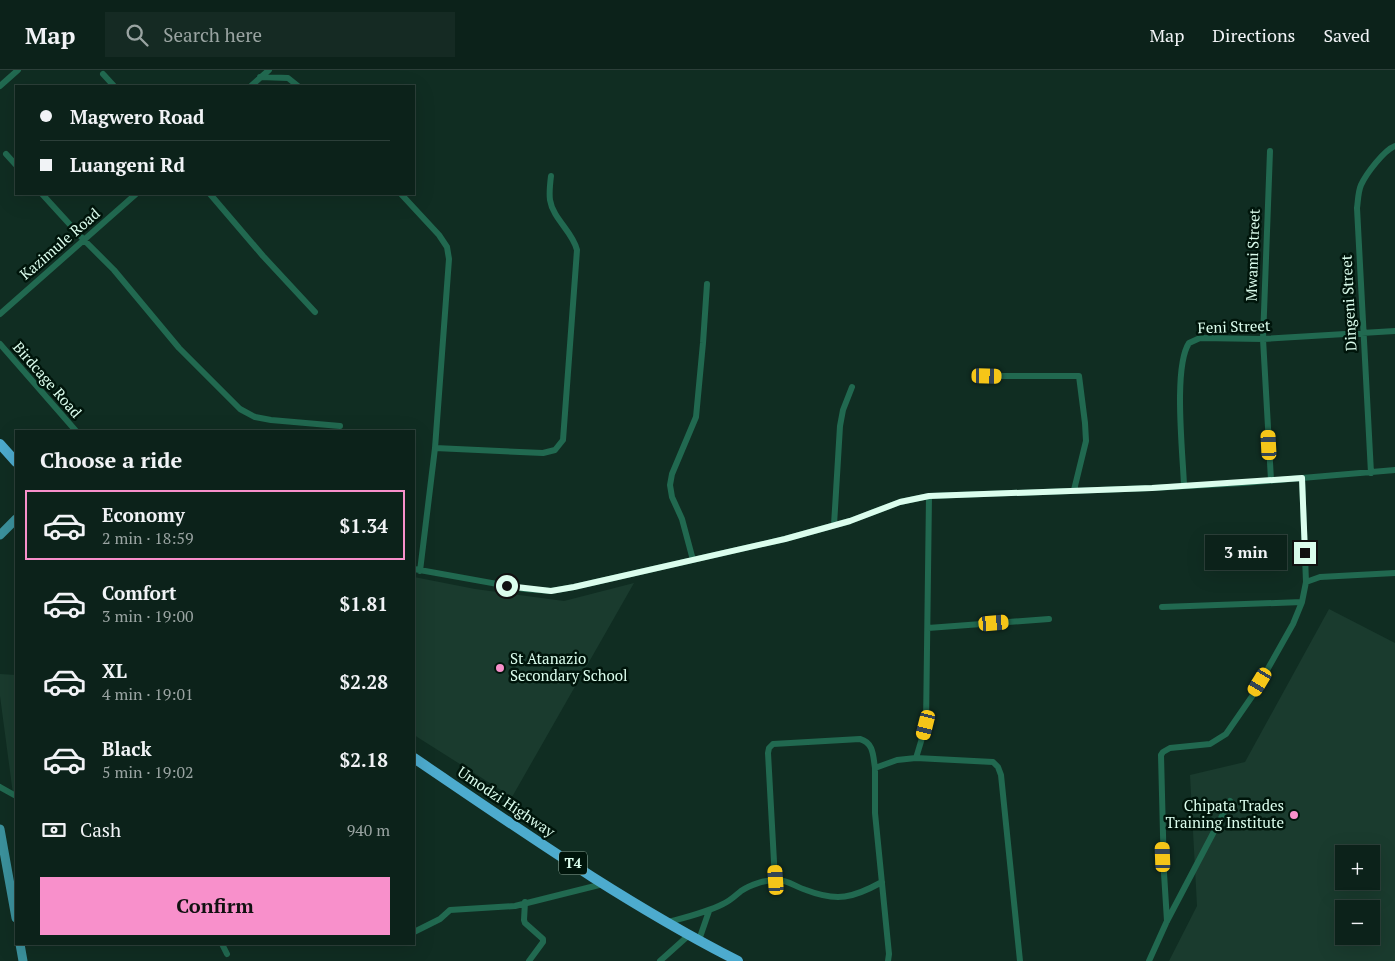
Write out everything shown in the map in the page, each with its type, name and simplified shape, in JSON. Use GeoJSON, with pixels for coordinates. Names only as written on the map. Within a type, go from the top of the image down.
{"type":"FeatureCollection","features":[{"type":"Feature","properties":{"kind":"highway"},"geometry":{"type":"LineString","coordinates":[[0,444],[15,461]]}},
{"type":"Feature","properties":{"kind":"highway","name":"Umodzi Highway"},"geometry":{"type":"LineString","coordinates":[[415,759],[605,883],[689,935],[738,961]]}},
{"type":"Feature","properties":{"kind":"main road"},"geometry":{"type":"LineString","coordinates":[[1,533],[15,520]]}},
{"type":"Feature","properties":{"kind":"main road"},"geometry":{"type":"LineString","coordinates":[[0,829],[15,912]]}},
{"type":"Feature","properties":{"kind":"main road"},"geometry":{"type":"LineString","coordinates":[[20,945],[23,961]]}},
{"type":"Feature","properties":{"kind":"street"},"geometry":{"type":"LineString","coordinates":[[0,86],[18,70]]}},
{"type":"Feature","properties":{"kind":"street"},"geometry":{"type":"LineString","coordinates":[[252,85],[268,70]]}},
{"type":"Feature","properties":{"kind":"street"},"geometry":{"type":"LineString","coordinates":[[103,74],[113,85]]}},
{"type":"Feature","properties":{"kind":"street"},"geometry":{"type":"LineString","coordinates":[[260,77],[288,78],[297,85]]}},
{"type":"Feature","properties":{"kind":"street","name":"Dingeni Street"},"geometry":{"type":"LineString","coordinates":[[1371,472],[1357,227],[1359,194],[1364,180],[1383,155],[1395,146]]}},
{"type":"Feature","properties":{"kind":"street","name":"Mwami Street"},"geometry":{"type":"LineString","coordinates":[[1270,151],[1263,339],[1272,480]]}},
{"type":"Feature","properties":{"kind":"street"},"geometry":{"type":"LineString","coordinates":[[6,154],[15,164]]}},
{"type":"Feature","properties":{"kind":"street"},"geometry":{"type":"LineString","coordinates":[[435,448],[543,453],[555,450],[563,440],[577,250],[576,243],[552,208],[550,200],[551,176]]}},
{"type":"Feature","properties":{"kind":"street"},"geometry":{"type":"LineString","coordinates":[[43,195],[114,270],[179,348],[240,409],[255,416],[271,420],[340,426]]}},
{"type":"Feature","properties":{"kind":"street","name":"Kazimule Road"},"geometry":{"type":"LineString","coordinates":[[0,314],[135,195]]}},
{"type":"Feature","properties":{"kind":"street"},"geometry":{"type":"LineString","coordinates":[[211,195],[263,256],[315,312]]}},
{"type":"Feature","properties":{"kind":"street"},"geometry":{"type":"LineString","coordinates":[[402,195],[439,235],[447,247],[449,259],[435,448],[417,570],[525,589],[551,591],[785,539],[834,525],[900,502],[929,496],[1184,486],[1395,470]]}},
{"type":"Feature","properties":{"kind":"street"},"geometry":{"type":"LineString","coordinates":[[693,560],[682,519],[672,497],[670,485],[672,474],[696,417],[704,343],[707,284]]}},
{"type":"Feature","properties":{"kind":"street","name":"Feni Street"},"geometry":{"type":"LineString","coordinates":[[1184,486],[1180,380],[1182,362],[1187,346],[1192,341],[1200,338],[1263,339],[1395,331]]}},
{"type":"Feature","properties":{"kind":"street","name":"Birdcage Road"},"geometry":{"type":"LineString","coordinates":[[0,344],[75,430]]}},
{"type":"Feature","properties":{"kind":"street"},"geometry":{"type":"LineString","coordinates":[[987,376],[1057,377],[1076,375],[1080,378],[1086,441],[1074,490]]}},
{"type":"Feature","properties":{"kind":"street"},"geometry":{"type":"LineString","coordinates":[[834,525],[840,426],[843,410],[852,387]]}},
{"type":"Feature","properties":{"kind":"street"},"geometry":{"type":"LineString","coordinates":[[1167,921],[1163,864],[1161,755],[1170,748],[1210,744],[1226,734],[1237,720],[1293,624],[1302,602],[1306,582],[1302,478]]}},
{"type":"Feature","properties":{"kind":"street"},"geometry":{"type":"LineString","coordinates":[[916,758],[926,725],[929,496]]}},
{"type":"Feature","properties":{"kind":"street"},"geometry":{"type":"LineString","coordinates":[[1306,582],[1320,577],[1395,573]]}},
{"type":"Feature","properties":{"kind":"street"},"geometry":{"type":"LineString","coordinates":[[1162,607],[1302,602]]}},
{"type":"Feature","properties":{"kind":"street"},"geometry":{"type":"LineString","coordinates":[[928,628],[1049,619]]}},
{"type":"Feature","properties":{"kind":"street"},"geometry":{"type":"LineString","coordinates":[[776,880],[769,748],[773,744],[860,738],[867,741],[871,745],[875,768],[875,813],[889,954],[888,961]]}},
{"type":"Feature","properties":{"kind":"street"},"geometry":{"type":"LineString","coordinates":[[875,768],[897,760],[916,758],[993,762],[998,767],[1001,775],[1020,961]]}},
{"type":"Feature","properties":{"kind":"street"},"geometry":{"type":"LineString","coordinates":[[0,787],[15,795]]}},
{"type":"Feature","properties":{"kind":"street"},"geometry":{"type":"LineString","coordinates":[[1149,961],[1167,921],[1230,801]]}},
{"type":"Feature","properties":{"kind":"street"},"geometry":{"type":"LineString","coordinates":[[668,922],[709,911],[726,903],[743,890],[776,880],[788,882],[804,890],[832,897],[845,898],[882,882]]}},
{"type":"Feature","properties":{"kind":"street"},"geometry":{"type":"LineString","coordinates":[[415,932],[440,919],[450,910],[515,906],[605,883]]}},
{"type":"Feature","properties":{"kind":"street"},"geometry":{"type":"LineString","coordinates":[[525,902],[525,923],[543,939],[543,942],[529,961]]}},
{"type":"Feature","properties":{"kind":"street"},"geometry":{"type":"LineString","coordinates":[[699,940],[709,911]]}},
{"type":"Feature","properties":{"kind":"street"},"geometry":{"type":"LineString","coordinates":[[660,961],[689,935]]}},
{"type":"Feature","properties":{"kind":"street"},"geometry":{"type":"LineString","coordinates":[[222,945],[227,954]]}},
{"type":"Feature","properties":{"kind":"shaded area","name":"St Atanazio Secondary School"},"geometry":{"type":"Polygon","coordinates":[[[415,577],[475,589],[564,601],[634,583],[512,797],[415,736],[415,577]]]}},
{"type":"Feature","properties":{"kind":"shaded area","name":"Chipata Trades Training Institute"},"geometry":{"type":"Polygon","coordinates":[[[1329,609],[1395,643],[1395,961],[1169,961],[1197,906],[1190,775],[1245,762],[1329,609]]]}},
{"type":"Feature","properties":{"kind":"shaded area"},"geometry":{"type":"Polygon","coordinates":[[[0,674],[15,675],[15,795],[13,794],[0,696],[0,674]]]}},
{"type":"Feature","properties":{"kind":"place","name":"St Atanazio Secondary School"},"geometry":{"type":"Point","coordinates":[500,668]}},
{"type":"Feature","properties":{"kind":"place","name":"Chipata Trades Training Institute"},"geometry":{"type":"Point","coordinates":[1294,815]}},
{"type":"Feature","properties":{"kind":"route"},"geometry":{"type":"LineString","coordinates":[[507,586],[551,591],[574,587],[785,539],[850,521],[900,502],[929,496],[1152,488],[1302,478],[1305,553]]}}]}
